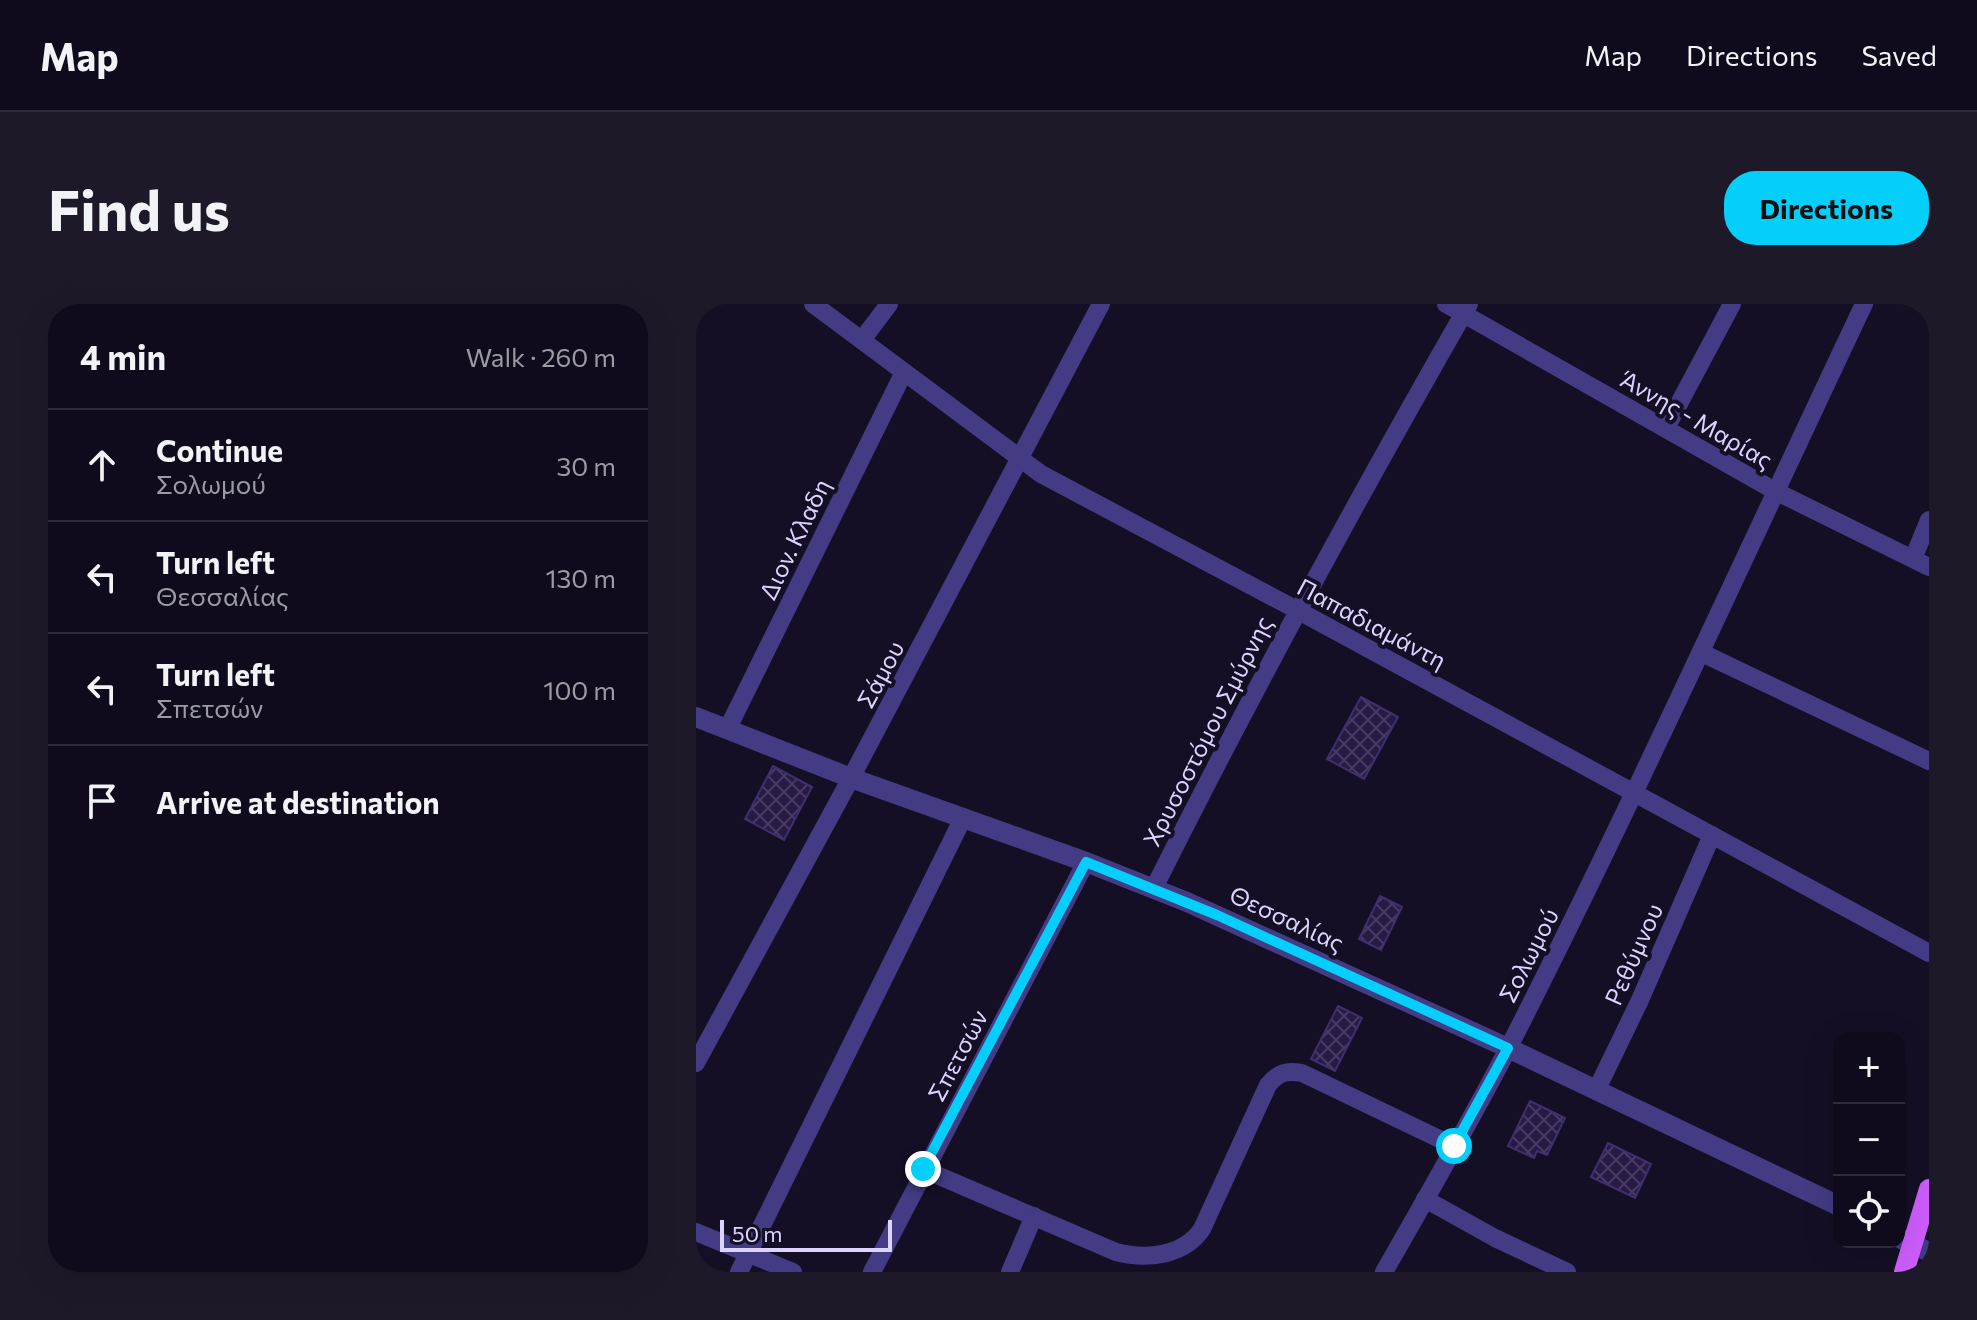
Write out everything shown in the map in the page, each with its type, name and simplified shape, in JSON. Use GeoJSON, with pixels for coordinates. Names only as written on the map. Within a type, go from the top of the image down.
{"type":"FeatureCollection","features":[{"type":"Feature","properties":{"kind":"main road"},"geometry":{"type":"LineString","coordinates":[[1904,1272],[1929,1189]]}},
{"type":"Feature","properties":{"kind":"street","name":"Παπαδιαμάντη"},"geometry":{"type":"LineString","coordinates":[[813,304],[1020,460],[1066,488],[1929,953]]}},
{"type":"Feature","properties":{"kind":"street"},"geometry":{"type":"LineString","coordinates":[[862,340],[889,304]]}},
{"type":"Feature","properties":{"kind":"street","name":"Σάμου"},"geometry":{"type":"LineString","coordinates":[[696,1063],[851,778],[1101,304]]}},
{"type":"Feature","properties":{"kind":"street","name":"Άννης - Μαρίας"},"geometry":{"type":"LineString","coordinates":[[1446,304],[1467,309],[1775,491],[1921,563]]}},
{"type":"Feature","properties":{"kind":"street"},"geometry":{"type":"LineString","coordinates":[[1666,428],[1732,304]]}},
{"type":"Feature","properties":{"kind":"street","name":"Σολωμού"},"geometry":{"type":"LineString","coordinates":[[1384,1272],[1508,1048],[1635,792],[1864,304]]}},
{"type":"Feature","properties":{"kind":"street","name":"Χρυσοστόμου Σμύρνης"},"geometry":{"type":"LineString","coordinates":[[1154,888],[1297,610],[1467,309]]}},
{"type":"Feature","properties":{"kind":"street","name":"Διον. Κλαδη"},"geometry":{"type":"LineString","coordinates":[[728,728],[904,372]]}},
{"type":"Feature","properties":{"kind":"street"},"geometry":{"type":"LineString","coordinates":[[1921,563],[1929,520]]}},
{"type":"Feature","properties":{"kind":"street"},"geometry":{"type":"LineString","coordinates":[[1702,653],[1929,761]]}},
{"type":"Feature","properties":{"kind":"street","name":"Θεσσαλίας"},"geometry":{"type":"LineString","coordinates":[[696,717],[851,778],[1154,888],[1508,1048],[1833,1203]]}},
{"type":"Feature","properties":{"kind":"street"},"geometry":{"type":"LineString","coordinates":[[739,1272],[963,818]]}},
{"type":"Feature","properties":{"kind":"street","name":"Ρεθύμνου"},"geometry":{"type":"LineString","coordinates":[[1596,1091],[1640,1000],[1712,835]]}},
{"type":"Feature","properties":{"kind":"street","name":"Σπετσών"},"geometry":{"type":"LineString","coordinates":[[872,1272],[923,1169],[1086,862]]}},
{"type":"Feature","properties":{"kind":"street"},"geometry":{"type":"LineString","coordinates":[[923,1169],[1132,1256],[1182,1249],[1194,1242],[1268,1085],[1276,1075],[1289,1071],[1302,1073],[1454,1146]]}},
{"type":"Feature","properties":{"kind":"street"},"geometry":{"type":"LineString","coordinates":[[1425,1199],[1495,1238],[1567,1272]]}},
{"type":"Feature","properties":{"kind":"street"},"geometry":{"type":"LineString","coordinates":[[1010,1272],[1034,1216]]}},
{"type":"Feature","properties":{"kind":"street"},"geometry":{"type":"LineString","coordinates":[[696,1232],[793,1272]]}},
{"type":"Feature","properties":{"kind":"building"},"geometry":{"type":"Polygon","coordinates":[[[1361,697],[1398,717],[1364,779],[1327,759],[1361,697]]]}},
{"type":"Feature","properties":{"kind":"building"},"geometry":{"type":"Polygon","coordinates":[[[773,766],[812,787],[784,840],[745,819],[773,766]]]}},
{"type":"Feature","properties":{"kind":"building"},"geometry":{"type":"Polygon","coordinates":[[[1380,896],[1402,907],[1381,950],[1359,939],[1380,896]]]}},
{"type":"Feature","properties":{"kind":"building"},"geometry":{"type":"Polygon","coordinates":[[[1338,1006],[1362,1018],[1335,1071],[1311,1059],[1338,1006]]]}},
{"type":"Feature","properties":{"kind":"building"},"geometry":{"type":"Polygon","coordinates":[[[1530,1101],[1565,1118],[1547,1155],[1537,1151],[1534,1158],[1508,1146],[1530,1101]]]}},
{"type":"Feature","properties":{"kind":"building"},"geometry":{"type":"Polygon","coordinates":[[[1608,1143],[1651,1164],[1635,1198],[1591,1177],[1608,1143]]]}},
{"type":"Feature","properties":{"kind":"route"},"geometry":{"type":"LineString","coordinates":[[923,1169],[1086,862],[1217,915],[1508,1048],[1454,1146]]}}]}
